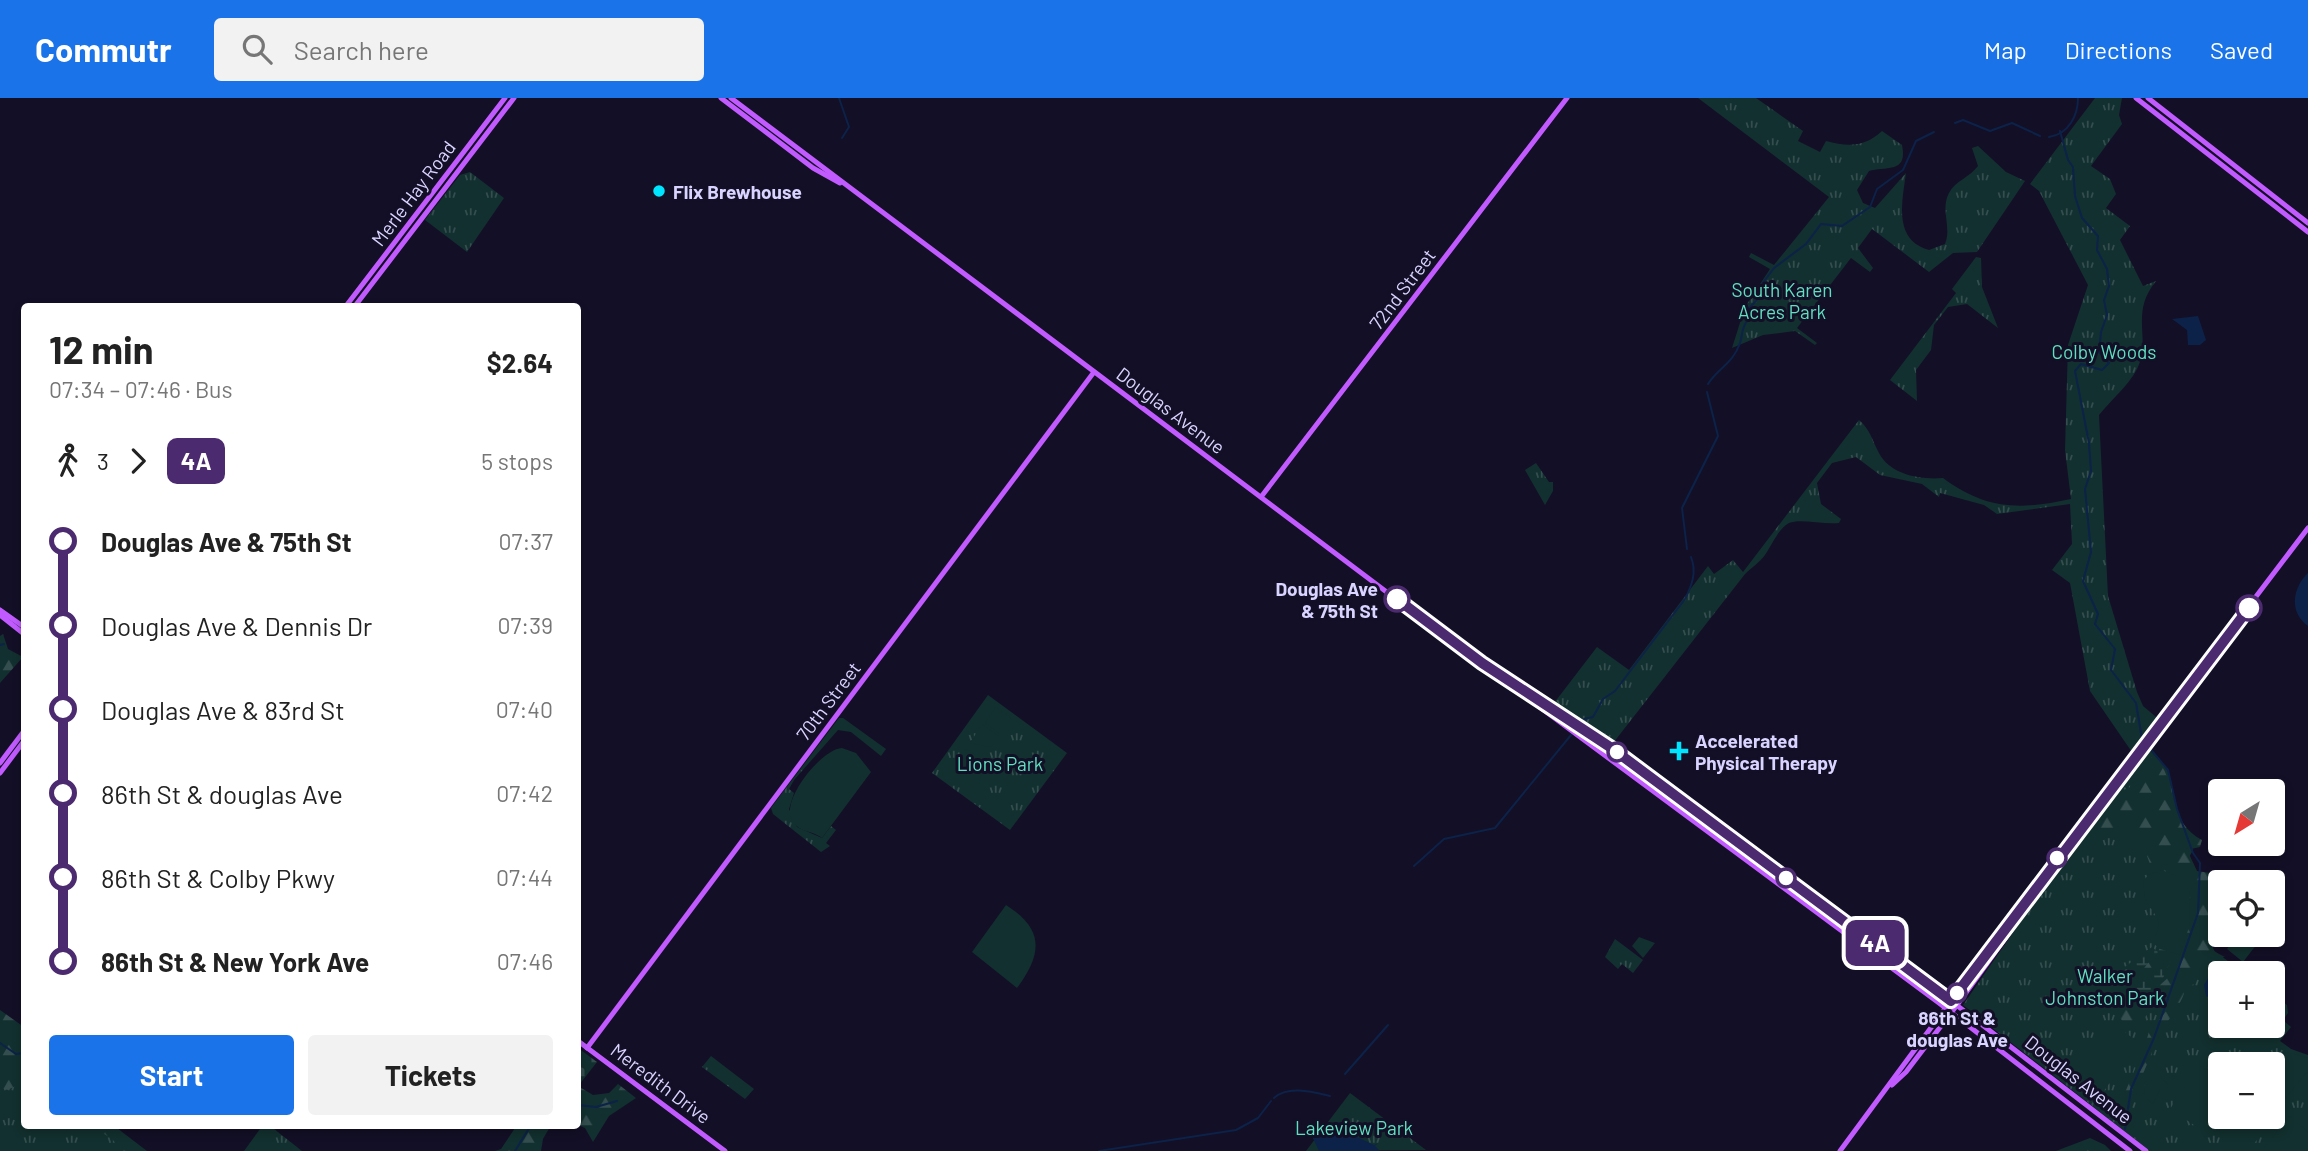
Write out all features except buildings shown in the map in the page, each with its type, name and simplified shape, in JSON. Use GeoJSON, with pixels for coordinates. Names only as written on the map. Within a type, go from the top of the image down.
{"type":"FeatureCollection","features":[{"type":"Feature","properties":{"kind":"main road","name":"Merle Hay Road"},"geometry":{"type":"LineString","coordinates":[[348,303],[505,98]]}},
{"type":"Feature","properties":{"kind":"main road","name":"Merle Hay Road"},"geometry":{"type":"LineString","coordinates":[[357,303],[514,98]]}},
{"type":"Feature","properties":{"kind":"main road","name":"Douglas Avenue"},"geometry":{"type":"LineString","coordinates":[[721,98],[813,168],[840,183]]}},
{"type":"Feature","properties":{"kind":"main road","name":"Douglas Avenue"},"geometry":{"type":"LineString","coordinates":[[731,98],[840,183],[1945,1008],[2130,1151]]}},
{"type":"Feature","properties":{"kind":"main road","name":"72nd Street"},"geometry":{"type":"LineString","coordinates":[[1261,498],[1567,98]]}},
{"type":"Feature","properties":{"kind":"main road"},"geometry":{"type":"LineString","coordinates":[[2136,98],[2308,232]]}},
{"type":"Feature","properties":{"kind":"main road"},"geometry":{"type":"LineString","coordinates":[[2148,98],[2308,223]]}},
{"type":"Feature","properties":{"kind":"main road","name":"70th Street"},"geometry":{"type":"LineString","coordinates":[[587,1048],[1094,372]]}},
{"type":"Feature","properties":{"kind":"main road"},"geometry":{"type":"LineString","coordinates":[[1840,1151],[2308,528]]}},
{"type":"Feature","properties":{"kind":"main road"},"geometry":{"type":"LineString","coordinates":[[0,612],[21,625]]}},
{"type":"Feature","properties":{"kind":"main road"},"geometry":{"type":"LineString","coordinates":[[0,612],[21,631]]}},
{"type":"Feature","properties":{"kind":"main road","name":"Douglas Avenue"},"geometry":{"type":"LineString","coordinates":[[1482,663],[1610,747],[1872,940],[2146,1151]]}},
{"type":"Feature","properties":{"kind":"main road"},"geometry":{"type":"LineString","coordinates":[[0,763],[21,735]]}},
{"type":"Feature","properties":{"kind":"main road"},"geometry":{"type":"LineString","coordinates":[[0,773],[21,745]]}},
{"type":"Feature","properties":{"kind":"main road"},"geometry":{"type":"LineString","coordinates":[[1887,1089],[1906,1072],[1951,1013],[2085,831],[2110,792]]}},
{"type":"Feature","properties":{"kind":"main road"},"geometry":{"type":"LineString","coordinates":[[1846,934],[1864,945],[1872,940]]}},
{"type":"Feature","properties":{"kind":"main road","name":"Meredith Drive"},"geometry":{"type":"LineString","coordinates":[[581,1043],[725,1151]]}},
{"type":"Feature","properties":{"kind":"green space","name":"South Karen Acres Park"},"geometry":{"type":"Polygon","coordinates":[[[1698,98],[1756,98],[1803,131],[1798,141],[1820,152],[1826,141],[1842,144],[1863,143],[1882,131],[1902,145],[1902,161],[1894,167],[1869,171],[1857,190],[1863,203],[1875,208],[1906,173],[1902,219],[1910,238],[1929,250],[1945,244],[1949,193],[1978,166],[1972,148],[1978,146],[2006,172],[2025,181],[1977,252],[1953,253],[1929,272],[1872,229],[1858,248],[1873,268],[1870,272],[1851,258],[1797,328],[1817,343],[1815,345],[1795,331],[1763,335],[1732,348],[1745,307],[1770,269],[1749,257],[1751,253],[1774,265],[1829,197],[1698,98]]]}},
{"type":"Feature","properties":{"kind":"green space","name":"Colby Woods"},"geometry":{"type":"Polygon","coordinates":[[[2095,98],[2122,98],[2119,115],[2122,124],[2091,166],[2110,179],[2116,194],[2106,208],[2130,226],[2120,240],[2143,286],[2156,281],[2144,304],[2143,347],[2137,369],[2099,415],[2108,596],[2143,706],[2162,722],[2136,758],[2090,691],[2070,583],[2052,570],[2072,544],[2070,504],[1997,514],[1984,505],[1940,493],[1939,497],[1922,484],[1880,475],[1856,457],[1832,463],[1817,483],[1821,504],[1841,519],[1839,523],[1799,521],[1785,526],[1765,555],[1745,574],[1610,747],[1551,707],[1597,647],[1629,670],[1708,566],[1714,574],[1733,560],[1743,572],[1859,420],[1884,460],[1898,471],[1925,478],[1943,478],[1974,496],[2004,505],[2036,505],[2071,499],[2065,450],[2068,345],[2088,285],[2039,191],[2030,184],[2095,98]]]}},
{"type":"Feature","properties":{"kind":"green space"},"geometry":{"type":"Polygon","coordinates":[[[470,172],[504,198],[467,252],[425,220],[460,175],[470,172]]]}},
{"type":"Feature","properties":{"kind":"green space"},"geometry":{"type":"Polygon","coordinates":[[[1976,257],[1981,258],[1982,287],[1998,328],[1967,304],[1948,307],[1934,325],[1931,350],[1916,370],[1917,401],[1890,380],[1956,293],[1952,289],[1976,257]]]}},
{"type":"Feature","properties":{"kind":"green space"},"geometry":{"type":"Polygon","coordinates":[[[1769,303],[1783,313],[1772,329],[1758,319],[1769,303]]]}},
{"type":"Feature","properties":{"kind":"green space"},"geometry":{"type":"Polygon","coordinates":[[[1536,463],[1549,482],[1553,482],[1553,491],[1545,505],[1525,470],[1536,463]]]}},
{"type":"Feature","properties":{"kind":"green space"},"geometry":{"type":"Polygon","coordinates":[[[3,634],[8,649],[21,656],[21,659],[0,683],[0,636],[3,634]]]}},
{"type":"Feature","properties":{"kind":"green space","name":"Lions Park"},"geometry":{"type":"Polygon","coordinates":[[[988,695],[1067,753],[1010,830],[932,773],[988,695]]]}},
{"type":"Feature","properties":{"kind":"green space"},"geometry":{"type":"Polygon","coordinates":[[[996,707],[1012,719],[1000,734],[985,723],[996,707]]]}},
{"type":"Feature","properties":{"kind":"green space"},"geometry":{"type":"Polygon","coordinates":[[[839,718],[843,718],[886,749],[881,756],[851,732],[838,730],[794,780],[789,789],[794,793],[789,809],[797,827],[822,838],[831,826],[836,830],[826,843],[830,846],[821,852],[773,814],[771,808],[839,718]]]}},
{"type":"Feature","properties":{"kind":"green space"},"geometry":{"type":"Polygon","coordinates":[[[982,724],[1000,737],[990,747],[970,743],[982,724]]]}},
{"type":"Feature","properties":{"kind":"green space"},"geometry":{"type":"Polygon","coordinates":[[[842,748],[856,753],[871,772],[822,838],[797,826],[791,818],[790,809],[798,787],[815,765],[824,756],[842,748]]]}},
{"type":"Feature","properties":{"kind":"green space"},"geometry":{"type":"Polygon","coordinates":[[[964,748],[976,755],[983,769],[979,783],[969,792],[945,774],[964,748]]]}},
{"type":"Feature","properties":{"kind":"green space","name":"Walker Johnston Park"},"geometry":{"type":"Polygon","coordinates":[[[2149,749],[2168,770],[2177,809],[2193,850],[2186,863],[2208,880],[2208,923],[2197,938],[2228,961],[2208,961],[2208,1038],[2282,1038],[2280,1041],[2291,1049],[2308,1055],[2308,1151],[2150,1151],[1963,1005],[2030,908],[2149,749]]]}},
{"type":"Feature","properties":{"kind":"green space"},"geometry":{"type":"Polygon","coordinates":[[[2153,756],[2161,765],[2182,822],[2202,840],[2200,847],[2191,849],[2189,854],[2197,871],[2208,873],[2208,947],[2212,947],[2215,952],[2225,957],[2208,961],[2207,969],[2201,969],[2195,984],[2185,987],[2178,1006],[2157,1036],[2131,1110],[2125,1114],[2120,1110],[2120,1104],[2139,1060],[2139,1048],[2146,1042],[2152,1021],[2160,1019],[2167,1010],[2166,1007],[2151,1005],[2144,1020],[2126,1025],[2120,1018],[2123,1000],[2115,993],[2120,990],[2137,1000],[2143,995],[2161,999],[2160,985],[2171,975],[2167,969],[2172,958],[2164,961],[2156,972],[2142,975],[2141,972],[2190,908],[2192,900],[2147,878],[2151,867],[2147,856],[2151,850],[2125,830],[2118,838],[2110,836],[2101,841],[2097,834],[2096,827],[2102,813],[2125,789],[2128,790],[2141,767],[2144,770],[2143,765],[2153,756]]]}},
{"type":"Feature","properties":{"kind":"green space"},"geometry":{"type":"Polygon","coordinates":[[[2162,870],[2179,877],[2190,892],[2189,927],[2180,955],[2160,949],[2152,942],[2159,924],[2145,898],[2143,882],[2148,875],[2162,870]]]}},
{"type":"Feature","properties":{"kind":"green space"},"geometry":{"type":"Polygon","coordinates":[[[1006,905],[1028,924],[1036,943],[1031,964],[1017,988],[972,952],[1006,905]]]}},
{"type":"Feature","properties":{"kind":"green space"},"geometry":{"type":"Polygon","coordinates":[[[1639,937],[1655,943],[1643,958],[1632,946],[1639,937]]]}},
{"type":"Feature","properties":{"kind":"green space"},"geometry":{"type":"Polygon","coordinates":[[[1615,939],[1643,960],[1633,973],[1622,964],[1618,969],[1605,957],[1615,939]]]}},
{"type":"Feature","properties":{"kind":"green space"},"geometry":{"type":"Polygon","coordinates":[[[2152,947],[2158,952],[2141,971],[2142,975],[2156,972],[2164,961],[2172,958],[2155,996],[2137,1001],[2120,990],[2115,974],[2152,947]]]}},
{"type":"Feature","properties":{"kind":"green space"},"geometry":{"type":"Polygon","coordinates":[[[2229,947],[2255,947],[2244,961],[2227,949],[2229,947]]]}},
{"type":"Feature","properties":{"kind":"green space"},"geometry":{"type":"Polygon","coordinates":[[[0,1010],[21,1025],[21,1093],[16,1086],[7,1090],[0,1086],[0,1010]]]}},
{"type":"Feature","properties":{"kind":"green space","name":"Walker Johnston Park"},"geometry":{"type":"Polygon","coordinates":[[[2285,1022],[2291,1027],[2285,1035],[2285,1022]]]}},
{"type":"Feature","properties":{"kind":"green space"},"geometry":{"type":"Polygon","coordinates":[[[0,1023],[21,1039],[21,1129],[118,1129],[147,1151],[0,1151],[0,1023]]]}},
{"type":"Feature","properties":{"kind":"green space"},"geometry":{"type":"Polygon","coordinates":[[[2113,1023],[2139,1043],[2103,1092],[2077,1072],[2113,1023]]]}},
{"type":"Feature","properties":{"kind":"green space"},"geometry":{"type":"Polygon","coordinates":[[[581,1050],[597,1062],[581,1082],[581,1050]]]}},
{"type":"Feature","properties":{"kind":"green space"},"geometry":{"type":"Polygon","coordinates":[[[2285,1052],[2308,1058],[2308,1071],[2285,1099],[2285,1052]]]}},
{"type":"Feature","properties":{"kind":"green space"},"geometry":{"type":"Polygon","coordinates":[[[711,1056],[754,1089],[745,1099],[702,1067],[711,1056]]]}},
{"type":"Feature","properties":{"kind":"green space"},"geometry":{"type":"Polygon","coordinates":[[[2200,1065],[2208,1070],[2208,1110],[2197,1127],[2170,1109],[2200,1065]]]}},
{"type":"Feature","properties":{"kind":"green space"},"geometry":{"type":"Polygon","coordinates":[[[2163,1079],[2168,1085],[2160,1089],[2153,1104],[2145,1097],[2137,1098],[2144,1093],[2145,1082],[2163,1079]]]}},
{"type":"Feature","properties":{"kind":"green space"},"geometry":{"type":"Polygon","coordinates":[[[618,1084],[636,1098],[609,1116],[593,1142],[585,1128],[581,1126],[581,1088],[593,1095],[609,1093],[618,1084]]]}},
{"type":"Feature","properties":{"kind":"green space","name":"Lakeview Park"},"geometry":{"type":"Polygon","coordinates":[[[1350,1093],[1426,1150],[1306,1151],[1350,1093]]]}},
{"type":"Feature","properties":{"kind":"green space"},"geometry":{"type":"Polygon","coordinates":[[[2289,1116],[2308,1132],[2308,1151],[2262,1151],[2279,1129],[2285,1129],[2285,1121],[2289,1116]]]}},
{"type":"Feature","properties":{"kind":"green space"},"geometry":{"type":"Polygon","coordinates":[[[96,1129],[116,1129],[146,1151],[123,1151],[112,1139],[96,1129]]]}},
{"type":"Feature","properties":{"kind":"green space"},"geometry":{"type":"Polygon","coordinates":[[[260,1129],[274,1129],[302,1151],[244,1151],[260,1129]]]}},
{"type":"Feature","properties":{"kind":"green space"},"geometry":{"type":"Polygon","coordinates":[[[514,1129],[549,1129],[541,1151],[495,1151],[501,1149],[514,1129]]]}},
{"type":"Feature","properties":{"kind":"green space"},"geometry":{"type":"Polygon","coordinates":[[[2219,1129],[2266,1129],[2248,1151],[2228,1151],[2219,1129]]]}},
{"type":"Feature","properties":{"kind":"green space"},"geometry":{"type":"Polygon","coordinates":[[[2090,1138],[2111,1151],[2056,1151],[2090,1138]]]}},
{"type":"Feature","properties":{"kind":"water"},"geometry":{"type":"Polygon","coordinates":[[[2198,316],[2206,340],[2200,345],[2188,345],[2187,330],[2172,319],[2198,316]]]}},
{"type":"Feature","properties":{"kind":"water"},"geometry":{"type":"Polygon","coordinates":[[[2308,573],[2308,626],[2298,614],[2295,600],[2299,586],[2308,573]]]}},
{"type":"Feature","properties":{"kind":"water"},"geometry":{"type":"Polygon","coordinates":[[[2208,978],[2208,997],[2206,996],[2204,985],[2208,978]]]}},
{"type":"Feature","properties":{"kind":"water"},"geometry":{"type":"Polygon","coordinates":[[[1340,1122],[1353,1135],[1374,1145],[1378,1143],[1375,1146],[1380,1151],[1319,1151],[1310,1132],[1311,1126],[1340,1122]]]}},
{"type":"Feature","properties":{"kind":"waterway"},"geometry":{"type":"LineString","coordinates":[[839,98],[849,127],[842,138]]}},
{"type":"Feature","properties":{"kind":"waterway"},"geometry":{"type":"LineString","coordinates":[[2049,137],[2062,132],[2071,123],[2078,98]]}},
{"type":"Feature","properties":{"kind":"waterway"},"geometry":{"type":"LineString","coordinates":[[1955,123],[1963,120],[1990,131],[2012,123],[2040,136]]}},
{"type":"Feature","properties":{"kind":"waterway"},"geometry":{"type":"LineString","coordinates":[[2060,131],[2068,160],[2073,167],[2075,196],[2082,218],[2098,236],[2097,250],[2107,269],[2109,286],[2104,300],[2107,315],[2101,332],[2099,352],[2109,363],[2102,370],[2081,364],[2075,371],[2089,443],[2091,471],[2085,489],[2091,552],[2083,581],[2098,614],[2095,624],[2115,649],[2111,670],[2136,703],[2142,739],[2168,770],[2177,809],[2193,853],[2200,863],[2198,913],[2154,1038],[2131,1089],[2125,1129]]}},
{"type":"Feature","properties":{"kind":"waterway"},"geometry":{"type":"LineString","coordinates":[[1708,384],[1737,350],[1747,321],[1746,311],[1756,301],[1762,284],[1774,268],[1806,244],[1821,224],[1842,226],[1870,207],[1877,189],[1903,170],[1916,141],[1934,132]]}},
{"type":"Feature","properties":{"kind":"waterway"},"geometry":{"type":"LineString","coordinates":[[1687,549],[1682,508],[1718,436],[1707,392]]}},
{"type":"Feature","properties":{"kind":"waterway"},"geometry":{"type":"LineString","coordinates":[[1584,719],[1593,717],[1603,699],[1615,691],[1685,599],[1693,578],[1691,557]]}},
{"type":"Feature","properties":{"kind":"waterway"},"geometry":{"type":"LineString","coordinates":[[0,645],[4,644]]}},
{"type":"Feature","properties":{"kind":"waterway"},"geometry":{"type":"LineString","coordinates":[[1414,866],[1444,839],[1495,828],[1571,735]]}},
{"type":"Feature","properties":{"kind":"waterway"},"geometry":{"type":"LineString","coordinates":[[1345,1074],[1388,1025]]}},
{"type":"Feature","properties":{"kind":"waterway"},"geometry":{"type":"LineString","coordinates":[[0,1043],[16,1054],[21,1053]]}},
{"type":"Feature","properties":{"kind":"waterway"},"geometry":{"type":"LineString","coordinates":[[1274,1098],[1293,1091],[1309,1091],[1330,1096]]}},
{"type":"Feature","properties":{"kind":"waterway"},"geometry":{"type":"LineString","coordinates":[[581,1105],[596,1107],[617,1101]]}},
{"type":"Feature","properties":{"kind":"waterway"},"geometry":{"type":"LineString","coordinates":[[1099,1151],[1236,1130],[1258,1118],[1271,1101]]}},
{"type":"Feature","properties":{"kind":"waterway"},"geometry":{"type":"LineString","coordinates":[[515,1151],[529,1129]]}},
{"type":"Feature","properties":{"kind":"bus line","name":"4A"},"geometry":{"type":"LineString","coordinates":[[1397,599],[1482,663],[1610,747],[1951,1001],[2249,608]]}},
{"type":"Feature","properties":{"kind":"place","name":"Flix Brewhouse"},"geometry":{"type":"Point","coordinates":[659,191]}},
{"type":"Feature","properties":{"kind":"place","name":"Douglas Ave & 75th St"},"geometry":{"type":"Point","coordinates":[1397,599]}},
{"type":"Feature","properties":{"kind":"place","name":"Accelerated Physical Therapy"},"geometry":{"type":"Point","coordinates":[1679,751]}},
{"type":"Feature","properties":{"kind":"place","name":"86th St & douglas Ave"},"geometry":{"type":"Point","coordinates":[1957,993]}}]}
